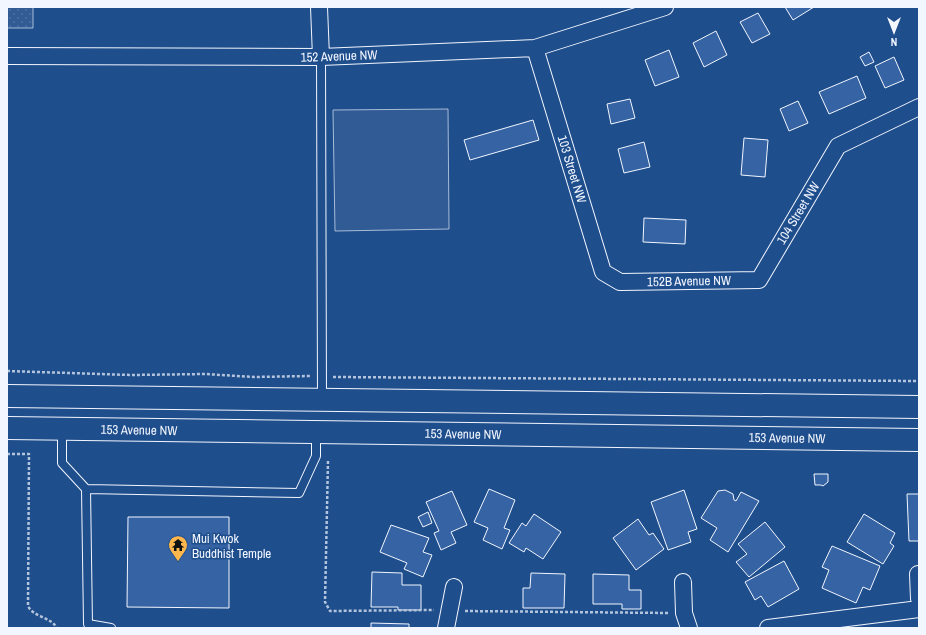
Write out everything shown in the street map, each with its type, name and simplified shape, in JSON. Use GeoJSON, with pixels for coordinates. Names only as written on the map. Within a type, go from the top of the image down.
{"type":"FeatureCollection","features":[{"type":"Feature","properties":{"kind":"main road"},"geometry":{"type":"LineString","coordinates":[[7,396],[919,407]]}},
{"type":"Feature","properties":{"kind":"main road","name":"153 Avenue NW"},"geometry":{"type":"LineString","coordinates":[[7,428],[919,440]]}},
{"type":"Feature","properties":{"kind":"street"},"geometry":{"type":"LineString","coordinates":[[319,7],[321,57]]}},
{"type":"Feature","properties":{"kind":"street","name":"152 Avenue NW"},"geometry":{"type":"LineString","coordinates":[[7,56],[321,57],[535,48],[665,7]]}},
{"type":"Feature","properties":{"kind":"street","name":"103 Street NW"},"geometry":{"type":"LineString","coordinates":[[535,48],[603,272],[620,282]]}},
{"type":"Feature","properties":{"kind":"street","name":"104 Street NW"},"geometry":{"type":"LineString","coordinates":[[759,280],[838,146],[919,107]]}},
{"type":"Feature","properties":{"kind":"street","name":"152B Avenue NW"},"geometry":{"type":"LineString","coordinates":[[620,282],[759,280]]}},
{"type":"Feature","properties":{"kind":"street"},"geometry":{"type":"LineString","coordinates":[[918,574],[919,599]]}},
{"type":"Feature","properties":{"kind":"street"},"geometry":{"type":"LineString","coordinates":[[683,582],[684,613],[689,628]]}},
{"type":"Feature","properties":{"kind":"street"},"geometry":{"type":"LineString","coordinates":[[446,628],[454,587]]}},
{"type":"Feature","properties":{"kind":"street"},"geometry":{"type":"LineString","coordinates":[[768,628],[919,609]]}},
{"type":"Feature","properties":{"kind":"lane"},"geometry":{"type":"LineString","coordinates":[[321,57],[322,400]]}},
{"type":"Feature","properties":{"kind":"lane"},"geometry":{"type":"LineString","coordinates":[[62,428],[62,463],[86,489],[88,624],[111,628]]}},
{"type":"Feature","properties":{"kind":"lane"},"geometry":{"type":"LineString","coordinates":[[86,489],[300,493],[316,456],[316,432]]}},
{"type":"Feature","properties":{"kind":"path"},"geometry":{"type":"LineString","coordinates":[[7,371],[206,374],[254,377],[322,376],[919,381]]}},
{"type":"Feature","properties":{"kind":"path"},"geometry":{"type":"LineString","coordinates":[[7,454],[29,454],[28,606],[30,611],[54,623],[57,628]]}},
{"type":"Feature","properties":{"kind":"shaded area"},"geometry":{"type":"Polygon","coordinates":[[[7,7],[33,7],[33,28],[7,28],[7,7]]]}},
{"type":"Feature","properties":{"kind":"shaded area"},"geometry":{"type":"Polygon","coordinates":[[[448,109],[449,229],[335,231],[333,110],[448,109]]]}},
{"type":"Feature","properties":{"kind":"building"},"geometry":{"type":"Polygon","coordinates":[[[785,7],[814,7],[793,20],[785,7]]]}},
{"type":"Feature","properties":{"kind":"building"},"geometry":{"type":"Polygon","coordinates":[[[758,13],[770,34],[752,43],[740,22],[758,13]]]}},
{"type":"Feature","properties":{"kind":"building"},"geometry":{"type":"Polygon","coordinates":[[[716,31],[727,55],[704,67],[693,43],[716,31]]]}},
{"type":"Feature","properties":{"kind":"building"},"geometry":{"type":"Polygon","coordinates":[[[669,50],[679,77],[655,86],[645,60],[669,50]]]}},
{"type":"Feature","properties":{"kind":"building"},"geometry":{"type":"Polygon","coordinates":[[[869,52],[874,62],[865,66],[860,57],[869,52]]]}},
{"type":"Feature","properties":{"kind":"building"},"geometry":{"type":"Polygon","coordinates":[[[894,57],[904,80],[885,88],[875,66],[894,57]]]}},
{"type":"Feature","properties":{"kind":"building"},"geometry":{"type":"Polygon","coordinates":[[[857,76],[866,98],[829,114],[819,92],[857,76]]]}},
{"type":"Feature","properties":{"kind":"building"},"geometry":{"type":"Polygon","coordinates":[[[630,99],[635,118],[611,124],[607,104],[630,99]]]}},
{"type":"Feature","properties":{"kind":"building"},"geometry":{"type":"Polygon","coordinates":[[[798,101],[808,123],[789,131],[780,109],[798,101]]]}},
{"type":"Feature","properties":{"kind":"building"},"geometry":{"type":"Polygon","coordinates":[[[533,120],[539,140],[470,160],[464,140],[533,120]]]}},
{"type":"Feature","properties":{"kind":"building"},"geometry":{"type":"Polygon","coordinates":[[[744,138],[768,140],[765,177],[741,175],[744,138]]]}},
{"type":"Feature","properties":{"kind":"building"},"geometry":{"type":"Polygon","coordinates":[[[644,142],[650,167],[624,173],[618,149],[644,142]]]}},
{"type":"Feature","properties":{"kind":"building"},"geometry":{"type":"Polygon","coordinates":[[[644,218],[686,220],[685,244],[643,242],[644,218]]]}},
{"type":"Feature","properties":{"kind":"building"},"geometry":{"type":"Polygon","coordinates":[[[814,474],[828,474],[828,482],[823,486],[815,485],[814,474]]]}},
{"type":"Feature","properties":{"kind":"building"},"geometry":{"type":"Polygon","coordinates":[[[489,489],[515,500],[504,528],[510,530],[502,549],[483,540],[488,528],[474,522],[489,489]]]}},
{"type":"Feature","properties":{"kind":"building"},"geometry":{"type":"Polygon","coordinates":[[[684,490],[697,529],[688,532],[691,542],[668,550],[651,502],[684,490]]]}},
{"type":"Feature","properties":{"kind":"building"},"geometry":{"type":"Polygon","coordinates":[[[725,490],[733,494],[734,500],[736,501],[741,492],[759,501],[728,552],[710,540],[717,528],[701,518],[718,491],[725,490]]]}},
{"type":"Feature","properties":{"kind":"building"},"geometry":{"type":"Polygon","coordinates":[[[452,491],[467,525],[451,532],[456,543],[441,550],[434,533],[439,531],[426,502],[452,491]]]}},
{"type":"Feature","properties":{"kind":"building"},"geometry":{"type":"Polygon","coordinates":[[[907,494],[919,494],[919,541],[909,541],[907,494]]]}},
{"type":"Feature","properties":{"kind":"building"},"geometry":{"type":"Polygon","coordinates":[[[428,512],[432,523],[423,527],[418,517],[428,512]]]}},
{"type":"Feature","properties":{"kind":"building"},"geometry":{"type":"Polygon","coordinates":[[[534,514],[561,532],[543,559],[526,548],[524,552],[509,543],[522,523],[526,526],[534,514]]]}},
{"type":"Feature","properties":{"kind":"building"},"geometry":{"type":"Polygon","coordinates":[[[864,514],[895,533],[890,543],[894,546],[883,564],[847,542],[864,514]]]}},
{"type":"Feature","properties":{"kind":"building","name":"Mui Kwok Buddhist Temple"},"geometry":{"type":"Polygon","coordinates":[[[128,517],[229,517],[229,608],[127,607],[128,517]]]}},
{"type":"Feature","properties":{"kind":"building"},"geometry":{"type":"Polygon","coordinates":[[[638,519],[649,535],[653,533],[664,549],[636,570],[613,538],[638,519]]]}},
{"type":"Feature","properties":{"kind":"building"},"geometry":{"type":"Polygon","coordinates":[[[765,522],[785,547],[749,577],[736,562],[747,554],[738,544],[765,522]]]}},
{"type":"Feature","properties":{"kind":"building"},"geometry":{"type":"Polygon","coordinates":[[[391,525],[429,538],[423,552],[432,555],[423,577],[404,569],[407,563],[380,552],[391,525]]]}},
{"type":"Feature","properties":{"kind":"building"},"geometry":{"type":"Polygon","coordinates":[[[832,546],[880,566],[870,590],[863,587],[856,603],[822,588],[829,570],[822,567],[832,546]]]}},
{"type":"Feature","properties":{"kind":"building"},"geometry":{"type":"Polygon","coordinates":[[[784,561],[799,589],[768,607],[761,596],[755,600],[745,582],[784,561]]]}},
{"type":"Feature","properties":{"kind":"building"},"geometry":{"type":"Polygon","coordinates":[[[372,572],[402,573],[402,585],[421,585],[421,610],[398,610],[398,607],[371,607],[372,572]]]}},
{"type":"Feature","properties":{"kind":"building"},"geometry":{"type":"Polygon","coordinates":[[[531,573],[565,574],[564,608],[523,608],[523,588],[530,588],[531,573]]]}},
{"type":"Feature","properties":{"kind":"building"},"geometry":{"type":"Polygon","coordinates":[[[593,574],[629,575],[629,590],[641,590],[641,609],[622,609],[622,604],[593,604],[593,574]]]}},
{"type":"Feature","properties":{"kind":"building"},"geometry":{"type":"Polygon","coordinates":[[[371,623],[409,624],[409,628],[371,628],[371,623]]]}},
{"type":"Feature","properties":{"kind":"place","name":"Mui Kwok Buddhist Temple"},"geometry":{"type":"Point","coordinates":[178,562]}}]}
